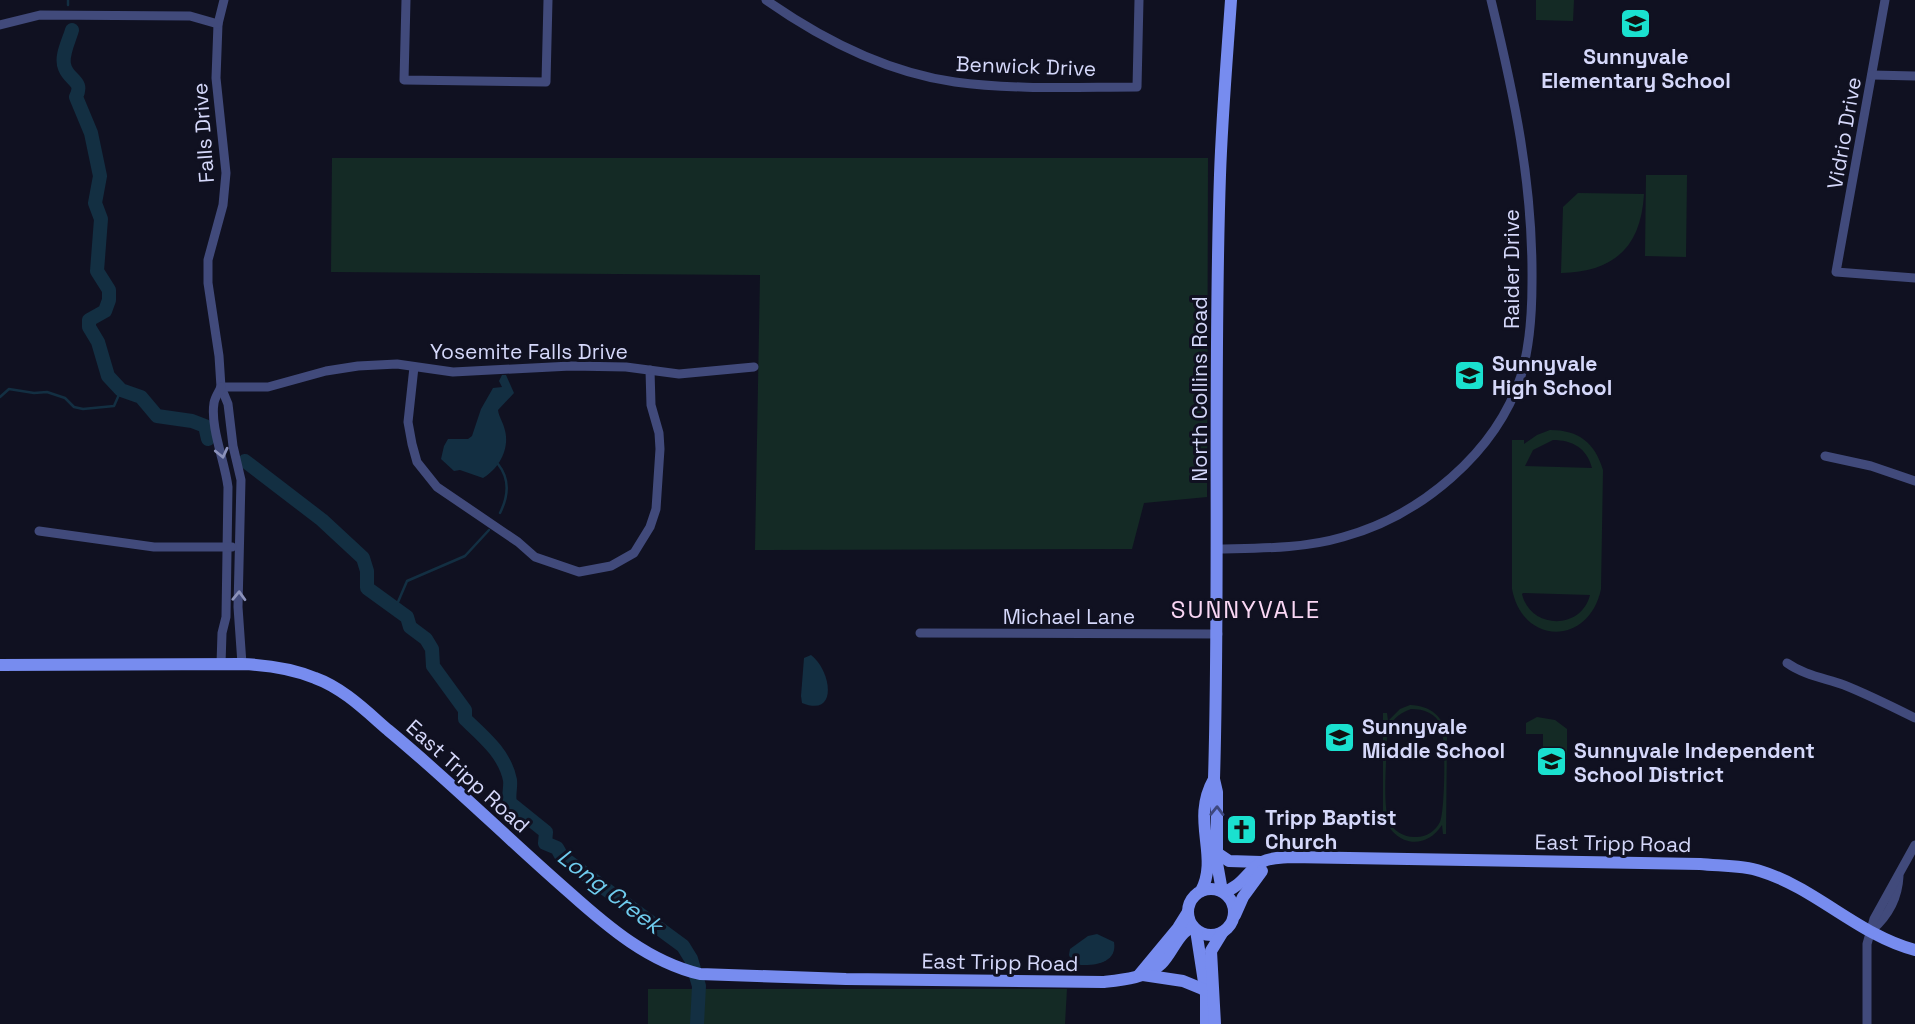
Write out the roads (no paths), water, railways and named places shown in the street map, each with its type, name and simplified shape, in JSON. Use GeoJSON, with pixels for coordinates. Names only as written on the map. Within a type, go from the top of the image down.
{"type":"FeatureCollection","features":[{"type":"Feature","properties":{"kind":"street","name":"Falls Drive"},"geometry":{"type":"LineString","coordinates":[[224,0],[218,24],[216,78],[226,173],[223,205],[208,260],[208,283],[221,387],[228,404],[233,446],[241,480],[238,607],[242,664]]}},
{"type":"Feature","properties":{"kind":"street"},"geometry":{"type":"LineString","coordinates":[[406,0],[404,80],[546,82],[548,0]]}},
{"type":"Feature","properties":{"kind":"street","name":"Benwick Drive"},"geometry":{"type":"LineString","coordinates":[[765,0],[802,25],[873,61],[953,82],[1007,87],[1137,87],[1139,0]]}},
{"type":"Feature","properties":{"kind":"street","name":"North Collins Road"},"geometry":{"type":"LineString","coordinates":[[1223,892],[1217,853],[1217,792],[1214,779],[1218,634],[1220,185],[1231,0]]}},
{"type":"Feature","properties":{"kind":"street","name":"Raider Drive"},"geometry":{"type":"LineString","coordinates":[[1217,549],[1286,548],[1315,544],[1345,537],[1403,512],[1455,475],[1479,449],[1511,397],[1521,376],[1531,323],[1530,214],[1522,138],[1490,0]]}},
{"type":"Feature","properties":{"kind":"street","name":"Vidrio Drive"},"geometry":{"type":"LineString","coordinates":[[1885,0],[1836,272],[1915,278]]}},
{"type":"Feature","properties":{"kind":"street"},"geometry":{"type":"LineString","coordinates":[[0,25],[40,15],[190,16],[218,24]]}},
{"type":"Feature","properties":{"kind":"street"},"geometry":{"type":"LineString","coordinates":[[1872,75],[1915,76]]}},
{"type":"Feature","properties":{"kind":"street","name":"Yosemite Falls Drive"},"geometry":{"type":"LineString","coordinates":[[221,387],[268,387],[358,366],[397,365],[453,372],[570,366],[626,367],[679,374],[754,367]]}},
{"type":"Feature","properties":{"kind":"street"},"geometry":{"type":"LineString","coordinates":[[414,367],[408,422],[412,444],[417,462],[437,487],[518,542],[535,557],[579,572],[611,566],[634,553],[650,527],[656,509],[660,449],[659,433],[651,405],[650,370]]}},
{"type":"Feature","properties":{"kind":"street","name":"Falls Drive"},"geometry":{"type":"LineString","coordinates":[[221,387],[214,402],[215,423],[226,468],[228,547],[226,617],[222,634],[221,664]]}},
{"type":"Feature","properties":{"kind":"street"},"geometry":{"type":"LineString","coordinates":[[1825,456],[1871,466],[1915,481]]}},
{"type":"Feature","properties":{"kind":"street"},"geometry":{"type":"LineString","coordinates":[[39,531],[154,547],[240,547]]}},
{"type":"Feature","properties":{"kind":"street","name":"Michael Lane"},"geometry":{"type":"LineString","coordinates":[[920,633],[1218,634]]}},
{"type":"Feature","properties":{"kind":"street"},"geometry":{"type":"LineString","coordinates":[[1787,663],[1801,672],[1872,696],[1915,718]]}},
{"type":"Feature","properties":{"kind":"street","name":"East Tripp Road"},"geometry":{"type":"LineString","coordinates":[[0,665],[242,664],[275,666],[316,678],[347,696],[422,758],[598,918],[651,955],[677,967],[706,975],[1103,982],[1156,969],[1182,934],[1194,928]]}},
{"type":"Feature","properties":{"kind":"street","name":"North Collins Road"},"geometry":{"type":"LineString","coordinates":[[1201,891],[1207,878],[1208,867],[1203,819],[1205,799],[1214,779]]}},
{"type":"Feature","properties":{"kind":"street"},"geometry":{"type":"LineString","coordinates":[[1867,1024],[1867,944],[1870,931],[1881,921],[1898,891],[1899,876],[1915,845]]}},
{"type":"Feature","properties":{"kind":"street","name":"East Tripp Road"},"geometry":{"type":"LineString","coordinates":[[1217,853],[1229,861],[1261,862],[1290,857],[1630,862],[1740,867],[1759,870],[1805,891],[1870,931],[1915,950]]}},
{"type":"Feature","properties":{"kind":"street","name":"East Tripp Road"},"geometry":{"type":"LineString","coordinates":[[1234,916],[1256,877],[1273,863],[1290,857]]}},
{"type":"Feature","properties":{"kind":"street"},"geometry":{"type":"LineString","coordinates":[[1223,892],[1241,882],[1261,862]]}},
{"type":"Feature","properties":{"kind":"street"},"geometry":{"type":"LineString","coordinates":[[1139,975],[1178,928],[1188,912],[1191,900],[1201,891],[1215,889],[1223,892],[1232,902],[1234,916],[1232,923],[1211,951],[1215,1024]]}},
{"type":"Feature","properties":{"kind":"street"},"geometry":{"type":"LineString","coordinates":[[1188,912],[1194,928],[1205,990],[1206,1024]]}},
{"type":"Feature","properties":{"kind":"street"},"geometry":{"type":"LineString","coordinates":[[1194,928],[1208,935],[1222,933]]}},
{"type":"Feature","properties":{"kind":"street"},"geometry":{"type":"LineString","coordinates":[[1139,975],[1182,981],[1205,990]]}},
{"type":"Feature","properties":{"kind":"water"},"geometry":{"type":"Polygon","coordinates":[[[502,375],[506,375],[514,393],[498,410],[506,435],[505,449],[499,463],[483,478],[460,470],[454,471],[441,459],[444,446],[448,439],[468,439],[472,436],[481,409],[493,388],[502,387],[499,381],[502,375]]]}},
{"type":"Feature","properties":{"kind":"water"},"geometry":{"type":"Polygon","coordinates":[[[811,655],[823,671],[828,690],[822,704],[814,706],[802,703],[801,696],[804,658],[811,655]]]}},
{"type":"Feature","properties":{"kind":"water"},"geometry":{"type":"Polygon","coordinates":[[[1097,934],[1114,942],[1112,956],[1101,963],[1073,964],[1069,955],[1070,949],[1088,936],[1097,934]]]}},
{"type":"Feature","properties":{"kind":"waterway","name":"Long Creek"},"geometry":{"type":"LineString","coordinates":[[68,0],[68,5]]}},
{"type":"Feature","properties":{"kind":"waterway","name":"Long Creek"},"geometry":{"type":"LineString","coordinates":[[72,30],[64,54],[64,64],[77,84],[76,97],[91,133],[100,176],[95,203],[101,219],[97,271],[109,290],[105,311],[89,320],[89,327],[98,342],[108,376],[121,390],[141,397],[157,416],[192,421],[205,426],[208,439]]}},
{"type":"Feature","properties":{"kind":"waterway"},"geometry":{"type":"LineString","coordinates":[[0,397],[9,389],[47,392],[65,398],[74,407],[83,409],[114,406],[121,390]]}},
{"type":"Feature","properties":{"kind":"waterway","name":"Long Creek"},"geometry":{"type":"LineString","coordinates":[[245,461],[322,520],[363,558],[367,571],[367,588],[407,617],[410,627],[426,639],[432,649],[433,666],[465,710],[465,719],[492,746],[503,762],[510,780],[510,803],[546,832],[545,843],[557,848],[562,857],[683,946],[691,959],[699,986],[697,1024]]}},
{"type":"Feature","properties":{"kind":"waterway"},"geometry":{"type":"LineString","coordinates":[[498,464],[506,488],[500,513]]}},
{"type":"Feature","properties":{"kind":"waterway"},"geometry":{"type":"LineString","coordinates":[[395,609],[407,581],[465,556],[489,530]]}},
{"type":"Feature","properties":{"kind":"place","name":"Sunnyvale Elementary School"},"geometry":{"type":"Point","coordinates":[1636,24]}},
{"type":"Feature","properties":{"kind":"place","name":"Sunnyvale High School"},"geometry":{"type":"Point","coordinates":[1469,375]}},
{"type":"Feature","properties":{"kind":"place","name":"Sunnyvale Middle School"},"geometry":{"type":"Point","coordinates":[1339,738]}},
{"type":"Feature","properties":{"kind":"place","name":"Sunnyvale Independent School District"},"geometry":{"type":"Point","coordinates":[1551,762]}},
{"type":"Feature","properties":{"kind":"place","name":"Tripp Baptist Church"},"geometry":{"type":"Point","coordinates":[1242,829]}},
{"type":"Feature","properties":{"kind":"district","name":"SUNNYVALE"},"geometry":{"type":"Point","coordinates":[1246,609]}}]}
